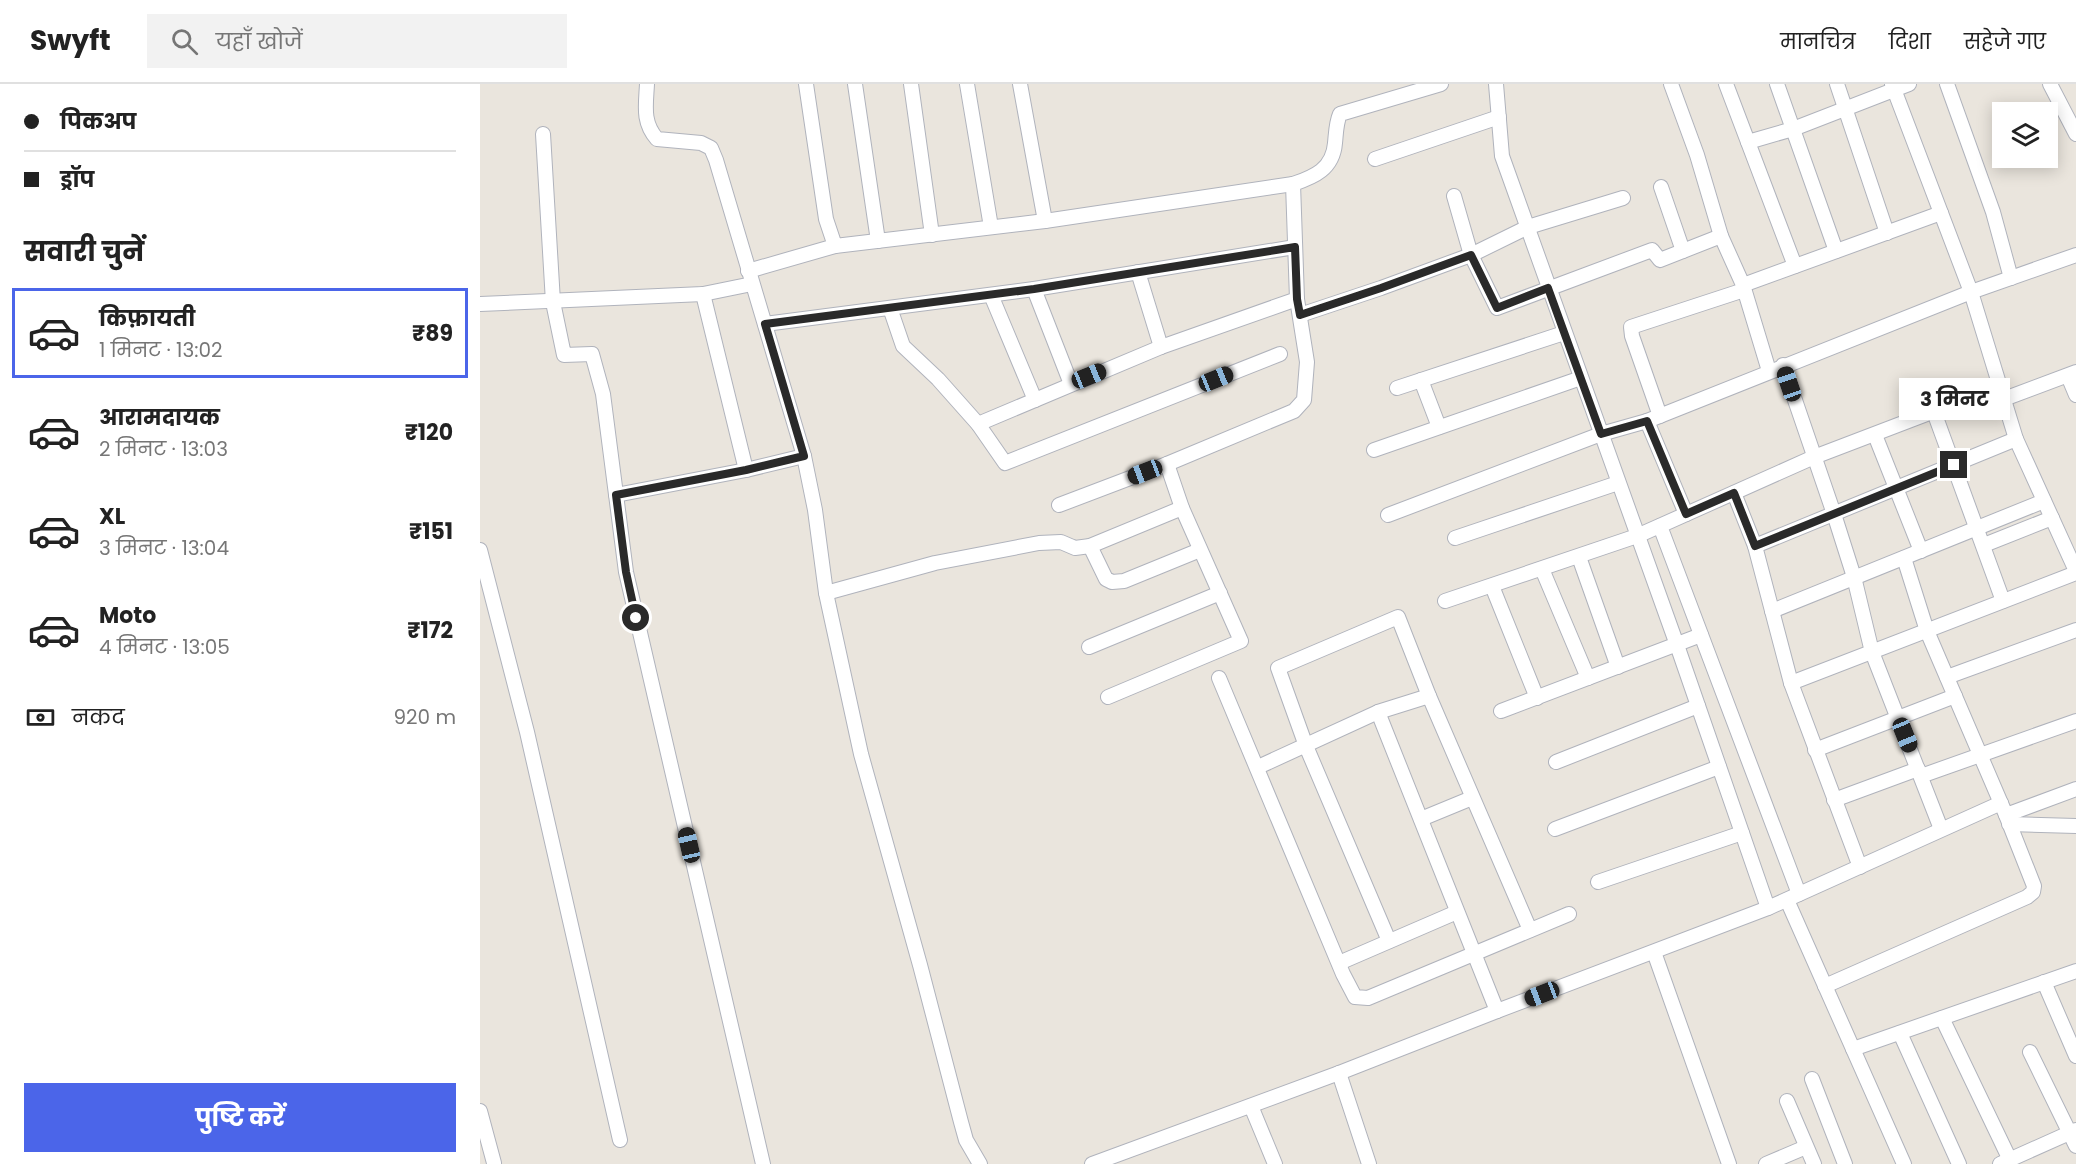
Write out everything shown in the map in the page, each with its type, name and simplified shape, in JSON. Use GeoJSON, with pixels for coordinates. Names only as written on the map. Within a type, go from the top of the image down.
{"type":"FeatureCollection","features":[{"type":"Feature","properties":{"kind":"street"},"geometry":{"type":"LineString","coordinates":[[647,84],[648,129],[657,138],[701,143],[711,148],[716,160],[804,456],[815,510],[826,593],[861,754],[920,965],[960,1122],[966,1140],[980,1164]]}},
{"type":"Feature","properties":{"kind":"street"},"geometry":{"type":"LineString","coordinates":[[806,84],[826,219],[835,246]]}},
{"type":"Feature","properties":{"kind":"street"},"geometry":{"type":"LineString","coordinates":[[855,84],[878,241]]}},
{"type":"Feature","properties":{"kind":"street"},"geometry":{"type":"LineString","coordinates":[[911,84],[932,235]]}},
{"type":"Feature","properties":{"kind":"street"},"geometry":{"type":"LineString","coordinates":[[967,84],[991,227]]}},
{"type":"Feature","properties":{"kind":"street"},"geometry":{"type":"LineString","coordinates":[[1020,84],[1045,221]]}},
{"type":"Feature","properties":{"kind":"street"},"geometry":{"type":"LineString","coordinates":[[748,270],[835,246],[1045,221],[1293,184],[1322,172],[1329,164],[1335,152],[1340,114],[1441,84]]}},
{"type":"Feature","properties":{"kind":"street"},"geometry":{"type":"LineString","coordinates":[[1496,84],[1502,156],[1677,645],[1768,908]]}},
{"type":"Feature","properties":{"kind":"street"},"geometry":{"type":"LineString","coordinates":[[1671,84],[1697,155],[1721,236],[1743,287],[1769,371]]}},
{"type":"Feature","properties":{"kind":"street"},"geometry":{"type":"LineString","coordinates":[[1726,84],[1796,266]]}},
{"type":"Feature","properties":{"kind":"street"},"geometry":{"type":"LineString","coordinates":[[1777,84],[1836,251]]}},
{"type":"Feature","properties":{"kind":"street"},"geometry":{"type":"LineString","coordinates":[[1837,84],[1887,233]]}},
{"type":"Feature","properties":{"kind":"street"},"geometry":{"type":"LineString","coordinates":[[1748,142],[1793,129],[1893,87],[1909,84]]}},
{"type":"Feature","properties":{"kind":"street"},"geometry":{"type":"LineString","coordinates":[[1947,84],[1993,212],[2011,278]]}},
{"type":"Feature","properties":{"kind":"street"},"geometry":{"type":"LineString","coordinates":[[2050,84],[2076,134]]}},
{"type":"Feature","properties":{"kind":"street"},"geometry":{"type":"LineString","coordinates":[[1791,683],[2076,572],[2016,439],[1971,292],[1893,87]]}},
{"type":"Feature","properties":{"kind":"street"},"geometry":{"type":"LineString","coordinates":[[1375,159],[1499,117]]}},
{"type":"Feature","properties":{"kind":"street"},"geometry":{"type":"LineString","coordinates":[[543,134],[553,302],[564,355],[592,354],[603,394],[626,572],[763,1164]]}},
{"type":"Feature","properties":{"kind":"street"},"geometry":{"type":"LineString","coordinates":[[1059,505],[1167,464],[1294,411],[1304,400],[1307,362],[1297,299],[1293,184]]}},
{"type":"Feature","properties":{"kind":"street"},"geometry":{"type":"LineString","coordinates":[[1661,187],[1683,251]]}},
{"type":"Feature","properties":{"kind":"street"},"geometry":{"type":"LineString","coordinates":[[1454,196],[1471,255],[1497,308],[1652,250],[1660,260],[1721,236]]}},
{"type":"Feature","properties":{"kind":"street"},"geometry":{"type":"LineString","coordinates":[[1300,315],[1471,255],[1528,227],[1623,198]]}},
{"type":"Feature","properties":{"kind":"street"},"geometry":{"type":"LineString","coordinates":[[1686,514],[1653,419],[1631,327],[1941,213]]}},
{"type":"Feature","properties":{"kind":"street"},"geometry":{"type":"LineString","coordinates":[[765,324],[1034,289],[1295,247]]}},
{"type":"Feature","properties":{"kind":"street"},"geometry":{"type":"LineString","coordinates":[[1388,515],[1601,434],[1653,419],[1971,292],[2076,255]]}},
{"type":"Feature","properties":{"kind":"street"},"geometry":{"type":"LineString","coordinates":[[1138,273],[1161,347]]}},
{"type":"Feature","properties":{"kind":"street"},"geometry":{"type":"LineString","coordinates":[[480,304],[703,294],[752,284]]}},
{"type":"Feature","properties":{"kind":"street"},"geometry":{"type":"LineString","coordinates":[[1034,289],[1071,384]]}},
{"type":"Feature","properties":{"kind":"street"},"geometry":{"type":"LineString","coordinates":[[703,294],[746,470]]}},
{"type":"Feature","properties":{"kind":"street"},"geometry":{"type":"LineString","coordinates":[[991,295],[1035,400]]}},
{"type":"Feature","properties":{"kind":"street"},"geometry":{"type":"LineString","coordinates":[[978,424],[1161,347],[1297,299]]}},
{"type":"Feature","properties":{"kind":"street"},"geometry":{"type":"LineString","coordinates":[[890,308],[903,346],[938,379],[978,424],[1005,463],[1280,354]]}},
{"type":"Feature","properties":{"kind":"street"},"geometry":{"type":"LineString","coordinates":[[1397,388],[1564,333]]}},
{"type":"Feature","properties":{"kind":"street"},"geometry":{"type":"LineString","coordinates":[[1783,366],[1854,577],[1872,652],[1941,830]]}},
{"type":"Feature","properties":{"kind":"street"},"geometry":{"type":"LineString","coordinates":[[1445,601],[1638,536],[1814,457],[1934,412],[2072,374],[2076,394]]}},
{"type":"Feature","properties":{"kind":"street"},"geometry":{"type":"LineString","coordinates":[[1374,450],[1581,378]]}},
{"type":"Feature","properties":{"kind":"street"},"geometry":{"type":"LineString","coordinates":[[1421,380],[1439,427]]}},
{"type":"Feature","properties":{"kind":"street"},"geometry":{"type":"LineString","coordinates":[[1934,412],[2003,601]]}},
{"type":"Feature","properties":{"kind":"street"},"geometry":{"type":"LineString","coordinates":[[1875,435],[1921,551]]}},
{"type":"Feature","properties":{"kind":"street"},"geometry":{"type":"LineString","coordinates":[[1755,546],[2016,439]]}},
{"type":"Feature","properties":{"kind":"street"},"geometry":{"type":"LineString","coordinates":[[616,495],[746,470],[804,456]]}},
{"type":"Feature","properties":{"kind":"street"},"geometry":{"type":"LineString","coordinates":[[1108,697],[1241,641],[1182,508],[1167,464]]}},
{"type":"Feature","properties":{"kind":"street"},"geometry":{"type":"LineString","coordinates":[[1455,538],[1618,483]]}},
{"type":"Feature","properties":{"kind":"street"},"geometry":{"type":"LineString","coordinates":[[1734,493],[1755,546],[1791,683],[1860,867]]}},
{"type":"Feature","properties":{"kind":"street"},"geometry":{"type":"LineString","coordinates":[[1772,611],[2044,501]]}},
{"type":"Feature","properties":{"kind":"street"},"geometry":{"type":"LineString","coordinates":[[826,593],[935,563],[1039,543],[1061,542],[1076,548],[1090,546],[1182,508]]}},
{"type":"Feature","properties":{"kind":"street"},"geometry":{"type":"LineString","coordinates":[[1984,545],[2052,518]]}},
{"type":"Feature","properties":{"kind":"street"},"geometry":{"type":"LineString","coordinates":[[1660,526],[1825,986],[1904,1164]]}},
{"type":"Feature","properties":{"kind":"street"},"geometry":{"type":"LineString","coordinates":[[1090,546],[1106,579],[1112,582],[1124,581],[1200,550]]}},
{"type":"Feature","properties":{"kind":"street"},"geometry":{"type":"LineString","coordinates":[[480,550],[527,732],[620,1140]]}},
{"type":"Feature","properties":{"kind":"street"},"geometry":{"type":"LineString","coordinates":[[1579,557],[1618,667]]}},
{"type":"Feature","properties":{"kind":"street"},"geometry":{"type":"LineString","coordinates":[[1825,986],[2027,897],[2034,886],[1927,631],[1904,558]]}},
{"type":"Feature","properties":{"kind":"street"},"geometry":{"type":"LineString","coordinates":[[1542,569],[1588,678]]}},
{"type":"Feature","properties":{"kind":"street"},"geometry":{"type":"LineString","coordinates":[[1492,586],[1537,698]]}},
{"type":"Feature","properties":{"kind":"street"},"geometry":{"type":"LineString","coordinates":[[1089,647],[1220,593]]}},
{"type":"Feature","properties":{"kind":"street"},"geometry":{"type":"LineString","coordinates":[[1389,941],[1306,746],[1278,668],[1398,617],[1472,798],[1530,930]]}},
{"type":"Feature","properties":{"kind":"street"},"geometry":{"type":"LineString","coordinates":[[1947,677],[2076,630]]}},
{"type":"Feature","properties":{"kind":"street"},"geometry":{"type":"LineString","coordinates":[[1501,711],[1701,635]]}},
{"type":"Feature","properties":{"kind":"street"},"geometry":{"type":"LineString","coordinates":[[1220,678],[1349,987],[1356,997],[1368,998],[1569,914]]}},
{"type":"Feature","properties":{"kind":"street"},"geometry":{"type":"LineString","coordinates":[[1258,767],[1378,712],[1429,696]]}},
{"type":"Feature","properties":{"kind":"street"},"geometry":{"type":"LineString","coordinates":[[1815,750],[1955,696]]}},
{"type":"Feature","properties":{"kind":"street"},"geometry":{"type":"LineString","coordinates":[[1556,762],[1698,706]]}},
{"type":"Feature","properties":{"kind":"street"},"geometry":{"type":"LineString","coordinates":[[1378,712],[1497,1011]]}},
{"type":"Feature","properties":{"kind":"street"},"geometry":{"type":"LineString","coordinates":[[1834,800],[1980,755],[2076,721]]}},
{"type":"Feature","properties":{"kind":"street"},"geometry":{"type":"LineString","coordinates":[[1556,829],[1719,767]]}},
{"type":"Feature","properties":{"kind":"street"},"geometry":{"type":"LineString","coordinates":[[1092,1164],[1339,1073],[1768,908],[1941,830],[2005,814],[2076,789]]}},
{"type":"Feature","properties":{"kind":"street"},"geometry":{"type":"LineString","coordinates":[[1420,819],[1472,798]]}},
{"type":"Feature","properties":{"kind":"street"},"geometry":{"type":"LineString","coordinates":[[2005,814],[2076,826]]}},
{"type":"Feature","properties":{"kind":"street"},"geometry":{"type":"LineString","coordinates":[[1598,882],[1742,833]]}},
{"type":"Feature","properties":{"kind":"street"},"geometry":{"type":"LineString","coordinates":[[1339,963],[1457,912]]}},
{"type":"Feature","properties":{"kind":"street"},"geometry":{"type":"LineString","coordinates":[[1654,952],[1729,1164]]}},
{"type":"Feature","properties":{"kind":"street"},"geometry":{"type":"LineString","coordinates":[[1854,1049],[2076,971]]}},
{"type":"Feature","properties":{"kind":"street"},"geometry":{"type":"LineString","coordinates":[[2044,982],[2076,1056]]}},
{"type":"Feature","properties":{"kind":"street"},"geometry":{"type":"LineString","coordinates":[[1942,1018],[2005,1162],[2073,1132]]}},
{"type":"Feature","properties":{"kind":"street"},"geometry":{"type":"LineString","coordinates":[[1900,1033],[1959,1164]]}},
{"type":"Feature","properties":{"kind":"street"},"geometry":{"type":"LineString","coordinates":[[2030,1052],[2073,1132],[2076,1146]]}},
{"type":"Feature","properties":{"kind":"street"},"geometry":{"type":"LineString","coordinates":[[1339,1073],[1369,1164]]}},
{"type":"Feature","properties":{"kind":"street"},"geometry":{"type":"LineString","coordinates":[[1812,1079],[1845,1164]]}},
{"type":"Feature","properties":{"kind":"street"},"geometry":{"type":"LineString","coordinates":[[1787,1101],[1814,1164]]}},
{"type":"Feature","properties":{"kind":"street"},"geometry":{"type":"LineString","coordinates":[[1251,1106],[1275,1164]]}},
{"type":"Feature","properties":{"kind":"street"},"geometry":{"type":"LineString","coordinates":[[480,1111],[494,1162]]}},
{"type":"Feature","properties":{"kind":"street"},"geometry":{"type":"LineString","coordinates":[[1766,1164],[1806,1147]]}},
{"type":"Feature","properties":{"kind":"route"},"geometry":{"type":"LineString","coordinates":[[636,618],[626,572],[616,495],[746,470],[804,456],[765,324],[1034,289],[1295,247],[1297,299],[1300,315],[1471,255],[1497,308],[1548,288],[1601,434],[1647,421],[1686,514],[1734,493],[1755,546],[1954,465]]}}]}
